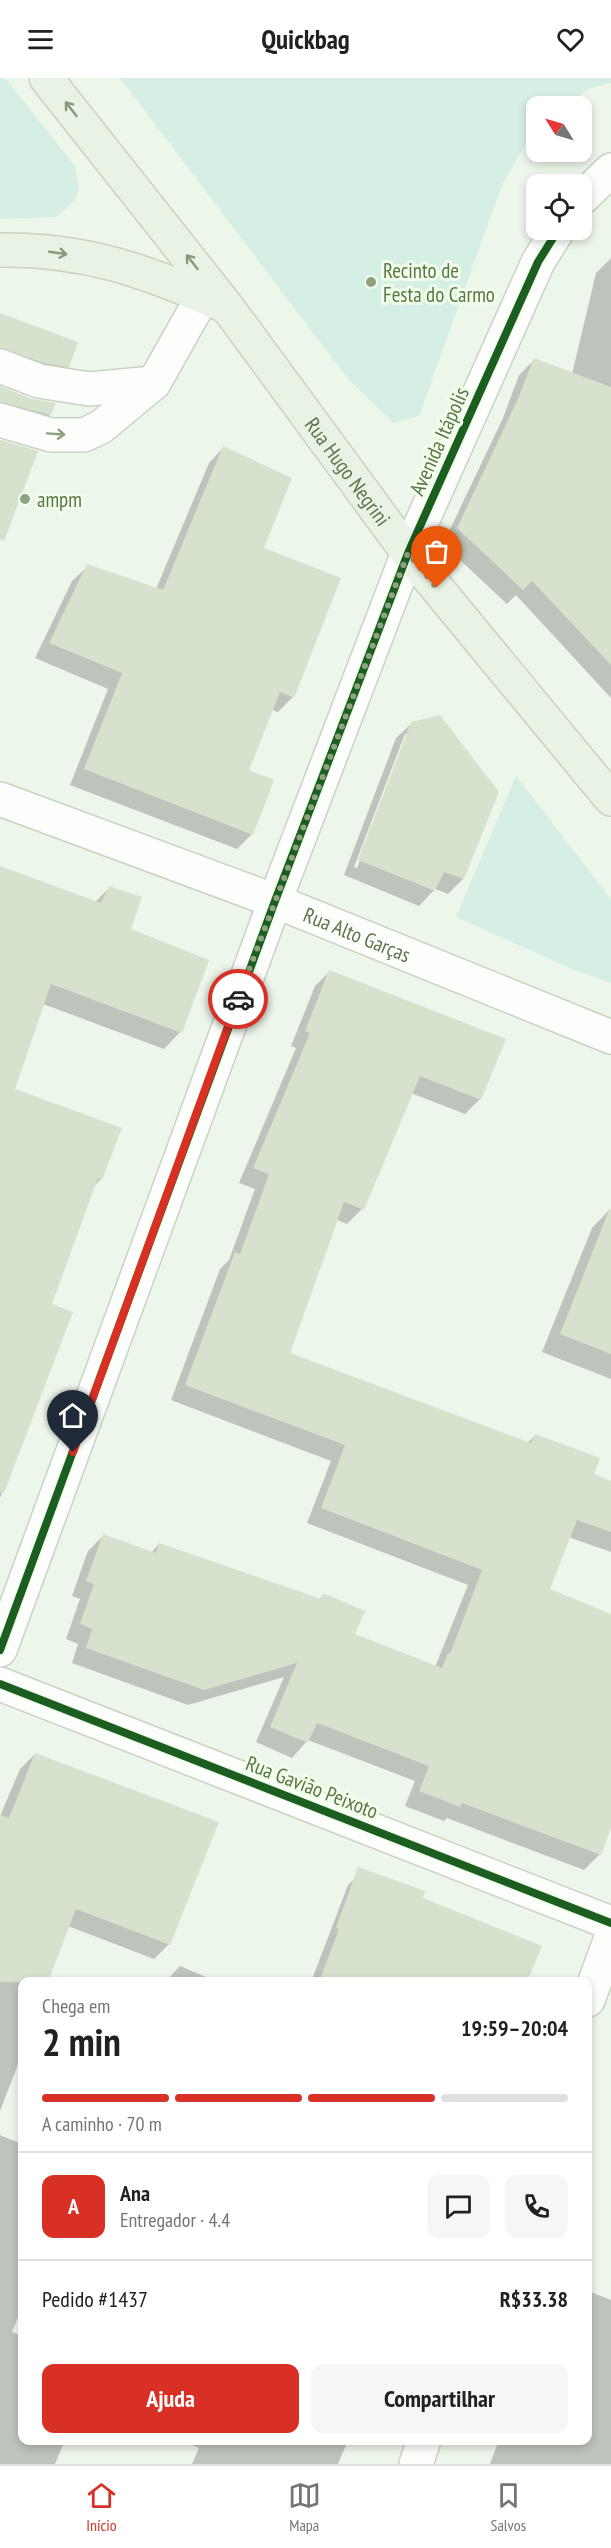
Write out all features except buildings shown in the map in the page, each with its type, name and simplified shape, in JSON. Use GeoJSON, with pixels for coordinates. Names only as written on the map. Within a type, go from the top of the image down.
{"type":"FeatureCollection","features":[{"type":"Feature","properties":{"kind":"main road","name":"Rua Hugo Negrini"},"geometry":{"type":"LineString","coordinates":[[46,78],[408,553],[611,799]]}},
{"type":"Feature","properties":{"kind":"main road","name":"Rua Hugo Negrini"},"geometry":{"type":"LineString","coordinates":[[0,250],[35,249],[100,258],[159,277],[215,302]]}},
{"type":"Feature","properties":{"kind":"street"},"geometry":{"type":"LineString","coordinates":[[592,188],[611,170]]}},
{"type":"Feature","properties":{"kind":"street","name":"Avenida Itápolis"},"geometry":{"type":"LineString","coordinates":[[0,1650],[275,901],[408,553],[538,262],[552,240]]}},
{"type":"Feature","properties":{"kind":"street"},"geometry":{"type":"LineString","coordinates":[[0,420],[51,435],[84,435],[119,414],[154,383],[215,302]]}},
{"type":"Feature","properties":{"kind":"street"},"geometry":{"type":"LineString","coordinates":[[0,366],[39,381],[89,389],[154,383]]}},
{"type":"Feature","properties":{"kind":"street","name":"Rua Alto Garças"},"geometry":{"type":"LineString","coordinates":[[0,799],[275,901],[611,1037]]}},
{"type":"Feature","properties":{"kind":"street","name":"Rua Gavião Peixoto"},"geometry":{"type":"LineString","coordinates":[[0,1684],[611,1923]]}},
{"type":"Feature","properties":{"kind":"street"},"geometry":{"type":"LineString","coordinates":[[592,1989],[611,1938]]}},
{"type":"Feature","properties":{"kind":"street"},"geometry":{"type":"LineString","coordinates":[[416,2464],[422,2445]]}},
{"type":"Feature","properties":{"kind":"green space"},"geometry":{"type":"Polygon","coordinates":[[[0,78],[5,78],[75,166],[79,190],[74,201],[56,217],[0,219],[0,78]]]}},
{"type":"Feature","properties":{"kind":"green space","name":"Recinto de Festa do Carmo"},"geometry":{"type":"Polygon","coordinates":[[[120,78],[611,78],[611,83],[590,88],[578,96],[526,96],[526,143],[502,185],[419,416],[393,423],[348,379],[120,78]]]}},
{"type":"Feature","properties":{"kind":"green space"},"geometry":{"type":"Polygon","coordinates":[[[516,776],[611,899],[611,983],[572,969],[456,917],[516,776]]]}},
{"type":"Feature","properties":{"kind":"cycle path"},"geometry":{"type":"LineString","coordinates":[[0,1650],[275,901],[408,553],[538,262],[552,240]]}},
{"type":"Feature","properties":{"kind":"cycle path"},"geometry":{"type":"LineString","coordinates":[[0,1684],[611,1923]]}},
{"type":"Feature","properties":{"kind":"way so far"},"geometry":{"type":"LineString","coordinates":[[238,999],[408,553],[437,588]]}},
{"type":"Feature","properties":{"kind":"place","name":"Recinto de Festa do Carmo"},"geometry":{"type":"Point","coordinates":[371,282]}},
{"type":"Feature","properties":{"kind":"place","name":"ampm"},"geometry":{"type":"Point","coordinates":[25,499]}},
{"type":"Feature","properties":{"kind":"route"},"geometry":{"type":"LineString","coordinates":[[73,1452],[238,999]]}}]}
